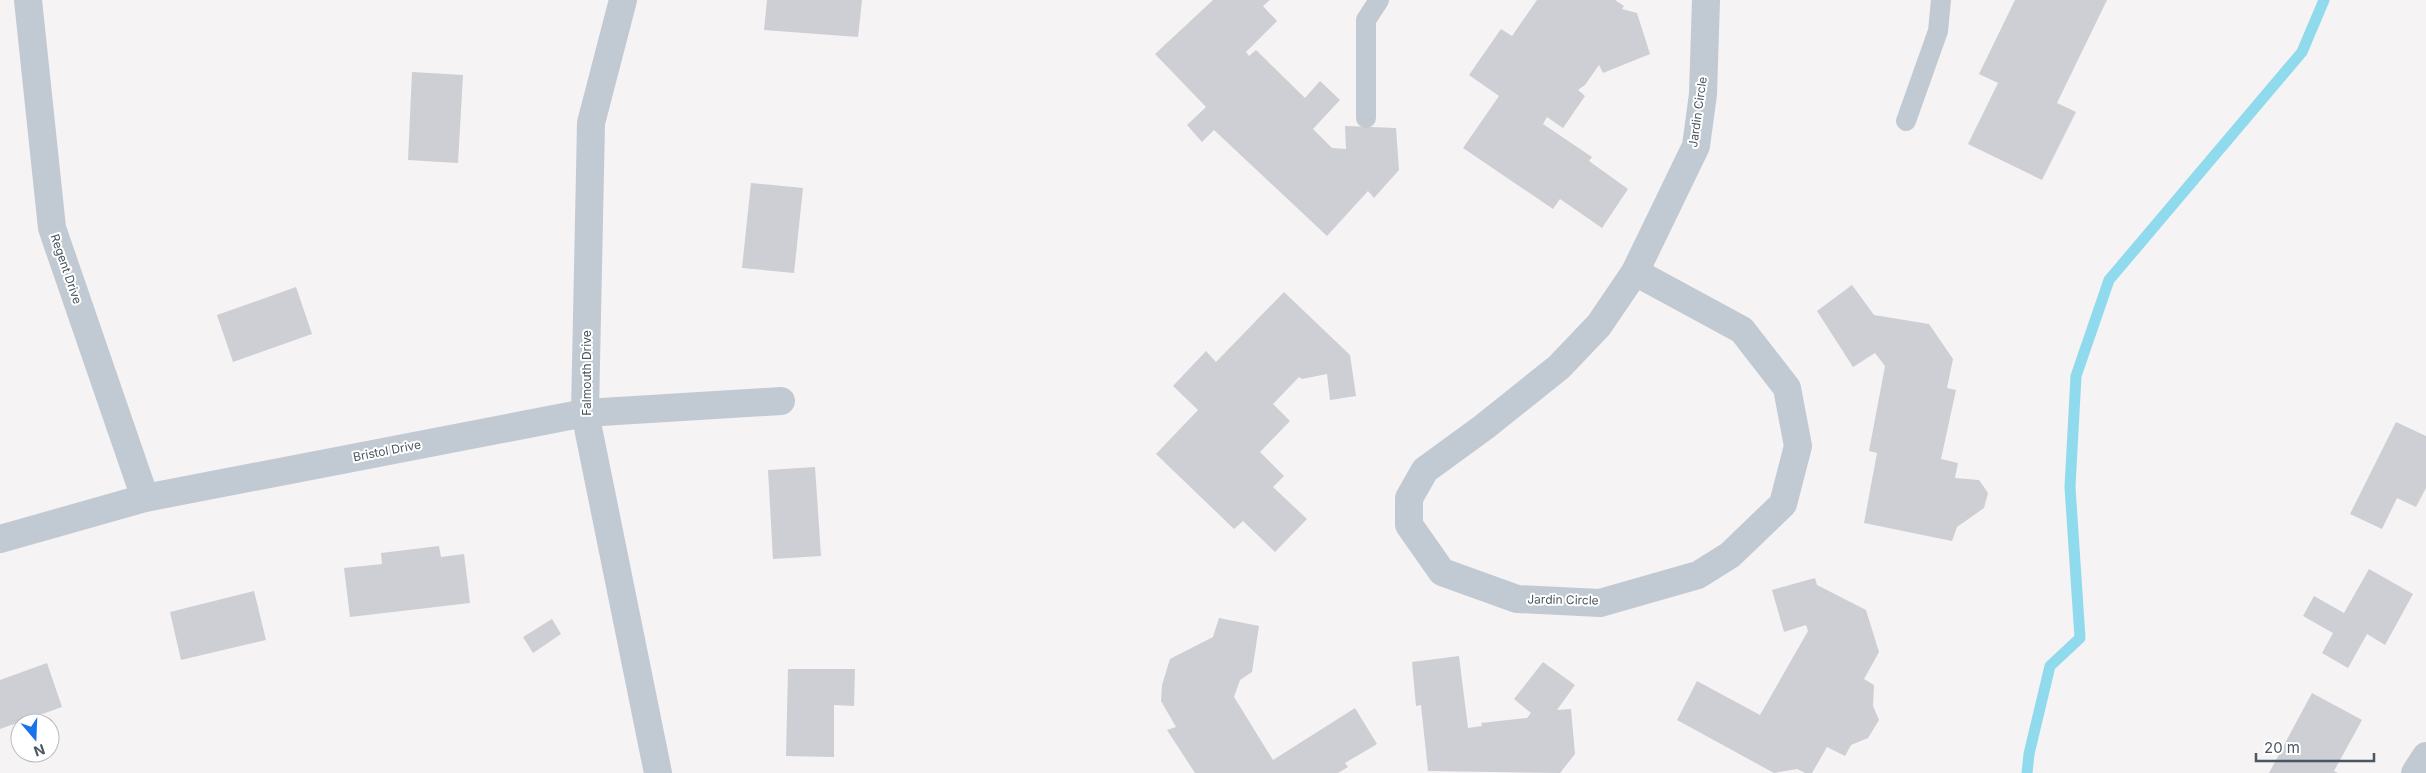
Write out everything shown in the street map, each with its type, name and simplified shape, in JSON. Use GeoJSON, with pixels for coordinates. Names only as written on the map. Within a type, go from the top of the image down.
{"type":"FeatureCollection","features":[{"type":"Feature","properties":{"kind":"street","name":"Regent Drive"},"geometry":{"type":"LineString","coordinates":[[28,0],[52,228],[145,498]]}},
{"type":"Feature","properties":{"kind":"street","name":"Falmouth Drive"},"geometry":{"type":"LineString","coordinates":[[623,0],[591,123],[585,413],[658,773]]}},
{"type":"Feature","properties":{"kind":"street","name":"Jardin Circle"},"geometry":{"type":"LineString","coordinates":[[1635,272],[1742,330],[1787,388],[1798,446],[1783,504],[1730,555],[1698,575],[1600,602],[1516,599],[1442,572],[1409,525],[1410,498],[1425,470],[1484,427],[1558,367],[1599,325],[1635,272],[1696,146],[1703,94],[1706,0]]}},
{"type":"Feature","properties":{"kind":"street","name":"Bristol Drive"},"geometry":{"type":"LineString","coordinates":[[0,539],[145,498],[585,413],[781,401]]}},
{"type":"Feature","properties":{"kind":"street"},"geometry":{"type":"LineString","coordinates":[[2415,773],[2426,756]]}},
{"type":"Feature","properties":{"kind":"lane"},"geometry":{"type":"LineString","coordinates":[[1366,118],[1366,20],[1379,0]]}},
{"type":"Feature","properties":{"kind":"lane"},"geometry":{"type":"LineString","coordinates":[[1906,121],[1938,31],[1941,0]]}},
{"type":"Feature","properties":{"kind":"building"},"geometry":{"type":"Polygon","coordinates":[[[767,0],[862,0],[858,37],[764,30],[767,0]]]}},
{"type":"Feature","properties":{"kind":"building"},"geometry":{"type":"Polygon","coordinates":[[[1213,0],[1270,0],[1263,6],[1277,21],[1246,52],[1249,56],[1256,50],[1305,98],[1320,81],[1340,100],[1313,129],[1332,148],[1346,149],[1345,126],[1396,128],[1399,170],[1374,198],[1368,191],[1327,236],[1214,130],[1202,142],[1187,125],[1206,107],[1155,54],[1213,0]]]}},
{"type":"Feature","properties":{"kind":"building"},"geometry":{"type":"Polygon","coordinates":[[[1537,0],[1615,0],[1624,6],[1622,9],[1637,13],[1650,54],[1603,73],[1599,65],[1585,85],[1578,90],[1585,96],[1563,128],[1547,117],[1543,124],[1592,157],[1589,161],[1628,189],[1602,228],[1560,199],[1553,209],[1463,148],[1499,96],[1469,75],[1501,29],[1512,36],[1537,0]]]}},
{"type":"Feature","properties":{"kind":"building"},"geometry":{"type":"Polygon","coordinates":[[[2015,0],[2107,0],[2057,103],[2076,112],[2042,180],[1968,144],[1998,83],[1979,74],[2015,0]]]}},
{"type":"Feature","properties":{"kind":"building"},"geometry":{"type":"Polygon","coordinates":[[[412,72],[463,75],[458,163],[408,160],[412,72]]]}},
{"type":"Feature","properties":{"kind":"building"},"geometry":{"type":"Polygon","coordinates":[[[751,183],[803,188],[794,273],[742,268],[751,183]]]}},
{"type":"Feature","properties":{"kind":"building"},"geometry":{"type":"Polygon","coordinates":[[[1852,285],[1874,315],[1929,324],[1953,359],[1947,388],[1956,390],[1941,459],[1958,463],[1955,478],[1979,480],[1988,493],[1984,508],[1957,527],[1952,541],[1864,523],[1877,453],[1869,451],[1885,366],[1875,353],[1853,367],[1817,311],[1852,285]]]}},
{"type":"Feature","properties":{"kind":"building"},"geometry":{"type":"Polygon","coordinates":[[[296,287],[312,334],[233,362],[217,315],[296,287]]]}},
{"type":"Feature","properties":{"kind":"building"},"geometry":{"type":"Polygon","coordinates":[[[1284,292],[1350,355],[1356,396],[1330,400],[1327,374],[1302,379],[1299,377],[1273,404],[1290,421],[1260,452],[1284,476],[1273,487],[1307,519],[1275,552],[1243,521],[1234,529],[1156,454],[1198,410],[1173,386],[1206,351],[1216,362],[1284,292]]]}},
{"type":"Feature","properties":{"kind":"building"},"geometry":{"type":"Polygon","coordinates":[[[2396,422],[2426,436],[2426,488],[2416,507],[2397,498],[2382,529],[2350,514],[2396,422]]]}},
{"type":"Feature","properties":{"kind":"building"},"geometry":{"type":"Polygon","coordinates":[[[815,467],[821,556],[773,559],[768,470],[815,467]]]}},
{"type":"Feature","properties":{"kind":"building"},"geometry":{"type":"Polygon","coordinates":[[[439,546],[441,557],[464,554],[470,603],[350,617],[344,568],[382,564],[381,553],[439,546]]]}},
{"type":"Feature","properties":{"kind":"building"},"geometry":{"type":"Polygon","coordinates":[[[2369,569],[2413,594],[2385,645],[2367,634],[2348,668],[2322,653],[2333,633],[2303,616],[2314,596],[2344,613],[2369,569]]]}},
{"type":"Feature","properties":{"kind":"building"},"geometry":{"type":"Polygon","coordinates":[[[1815,578],[1817,585],[1866,610],[1879,652],[1864,679],[1874,685],[1873,706],[1879,720],[1868,738],[1851,745],[1845,756],[1827,747],[1812,773],[1805,773],[1797,769],[1774,773],[1677,720],[1697,681],[1760,715],[1808,631],[1806,625],[1784,632],[1772,590],[1815,578]]]}},
{"type":"Feature","properties":{"kind":"building"},"geometry":{"type":"Polygon","coordinates":[[[254,591],[266,640],[181,660],[170,612],[254,591]]]}},
{"type":"Feature","properties":{"kind":"building"},"geometry":{"type":"Polygon","coordinates":[[[1219,618],[1259,626],[1252,672],[1240,680],[1234,697],[1273,760],[1355,708],[1377,744],[1345,763],[1348,767],[1338,773],[1195,773],[1167,730],[1176,727],[1161,701],[1162,685],[1170,659],[1213,637],[1219,618]]]}},
{"type":"Feature","properties":{"kind":"building"},"geometry":{"type":"Polygon","coordinates":[[[552,619],[561,634],[533,653],[523,637],[552,619]]]}},
{"type":"Feature","properties":{"kind":"building"},"geometry":{"type":"Polygon","coordinates":[[[1459,656],[1468,728],[1482,726],[1481,723],[1527,718],[1531,713],[1514,699],[1543,662],[1575,685],[1557,710],[1571,709],[1575,754],[1560,773],[1428,771],[1421,705],[1416,706],[1412,662],[1459,656]]]}},
{"type":"Feature","properties":{"kind":"building"},"geometry":{"type":"Polygon","coordinates":[[[47,663],[62,707],[45,713],[10,713],[10,725],[0,729],[0,680],[47,663]]]}},
{"type":"Feature","properties":{"kind":"building"},"geometry":{"type":"Polygon","coordinates":[[[788,669],[855,669],[854,706],[834,705],[834,757],[786,756],[788,669]]]}},
{"type":"Feature","properties":{"kind":"building"},"geometry":{"type":"Polygon","coordinates":[[[2312,693],[2362,720],[2334,771],[2338,773],[2269,773],[2312,693]]]}},
{"type":"Feature","properties":{"kind":"waterway"},"geometry":{"type":"LineString","coordinates":[[2027,773],[2029,754],[2050,666],[2080,638],[2070,487],[2076,376],[2109,280],[2302,52],[2324,0]]}}]}
